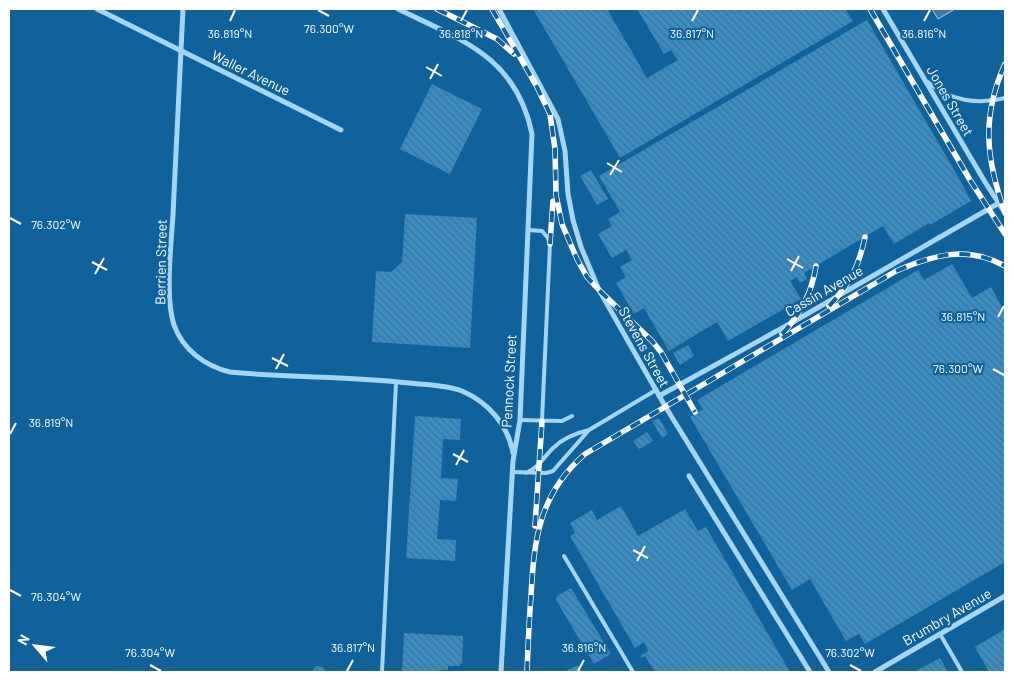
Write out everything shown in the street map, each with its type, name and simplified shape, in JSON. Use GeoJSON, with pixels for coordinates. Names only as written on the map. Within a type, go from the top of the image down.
{"type":"FeatureCollection","features":[{"type":"Feature","properties":{"kind":"street","name":"Waller Avenue"},"geometry":{"type":"LineString","coordinates":[[97,9],[341,130]]}},
{"type":"Feature","properties":{"kind":"street","name":"Berrien Street"},"geometry":{"type":"LineString","coordinates":[[183,9],[171,245],[170,304],[175,326],[182,340],[203,361],[230,372],[396,382],[450,388],[475,398],[491,410],[502,426],[510,443],[513,461]]}},
{"type":"Feature","properties":{"kind":"street","name":"Pennock Street"},"geometry":{"type":"LineString","coordinates":[[398,9],[479,49],[504,73],[518,92],[527,114],[532,134],[520,420],[513,461],[501,672]]}},
{"type":"Feature","properties":{"kind":"street","name":"Stevens Street"},"geometry":{"type":"LineString","coordinates":[[498,9],[558,119],[565,151],[573,220],[589,269],[657,393],[829,672]]}},
{"type":"Feature","properties":{"kind":"street","name":"Jones Street"},"geometry":{"type":"LineString","coordinates":[[883,9],[1005,213]]}},
{"type":"Feature","properties":{"kind":"street","name":"Cassin Avenue"},"geometry":{"type":"LineString","coordinates":[[657,393],[801,317],[999,203]]}},
{"type":"Feature","properties":{"kind":"street"},"geometry":{"type":"LineString","coordinates":[[689,476],[810,672]]}},
{"type":"Feature","properties":{"kind":"street","name":"Brumbry Avenue"},"geometry":{"type":"LineString","coordinates":[[875,672],[1005,596]]}},
{"type":"Feature","properties":{"kind":"lane"},"geometry":{"type":"LineString","coordinates":[[922,76],[933,86],[957,98],[977,102],[1005,98]]}},
{"type":"Feature","properties":{"kind":"lane"},"geometry":{"type":"LineString","coordinates":[[528,230],[542,232],[548,238],[550,244],[542,420]]}},
{"type":"Feature","properties":{"kind":"lane"},"geometry":{"type":"LineString","coordinates":[[382,672],[396,382]]}},
{"type":"Feature","properties":{"kind":"lane"},"geometry":{"type":"LineString","coordinates":[[526,473],[534,469],[558,444],[576,433],[589,430],[657,393]]}},
{"type":"Feature","properties":{"kind":"lane"},"geometry":{"type":"LineString","coordinates":[[520,420],[562,422],[572,416]]}},
{"type":"Feature","properties":{"kind":"lane"},"geometry":{"type":"LineString","coordinates":[[513,472],[546,473],[553,471],[589,430]]}},
{"type":"Feature","properties":{"kind":"lane"},"geometry":{"type":"LineString","coordinates":[[564,556],[633,672]]}},
{"type":"Feature","properties":{"kind":"lane"},"geometry":{"type":"LineString","coordinates":[[940,634],[962,672]]}},
{"type":"Feature","properties":{"kind":"water"},"geometry":{"type":"Polygon","coordinates":[[[932,9],[955,9],[938,19],[932,9]]]}},
{"type":"Feature","properties":{"kind":"building"},"geometry":{"type":"Polygon","coordinates":[[[533,9],[607,9],[647,78],[678,60],[671,50],[664,54],[637,9],[845,9],[853,21],[620,158],[533,9]]]}},
{"type":"Feature","properties":{"kind":"building"},"geometry":{"type":"Polygon","coordinates":[[[867,20],[971,201],[894,244],[883,226],[804,273],[807,279],[800,283],[797,277],[790,281],[801,299],[728,341],[717,322],[669,351],[644,308],[634,314],[616,283],[626,277],[620,267],[632,260],[626,250],[612,258],[598,234],[612,226],[608,219],[620,212],[599,176],[867,20]]]}},
{"type":"Feature","properties":{"kind":"building"},"geometry":{"type":"Polygon","coordinates":[[[432,84],[482,109],[450,174],[400,149],[432,84]]]}},
{"type":"Feature","properties":{"kind":"building"},"geometry":{"type":"Polygon","coordinates":[[[591,170],[608,199],[597,205],[580,176],[591,170]]]}},
{"type":"Feature","properties":{"kind":"building"},"geometry":{"type":"Polygon","coordinates":[[[405,214],[477,218],[470,348],[372,342],[376,271],[391,272],[402,262],[405,214]]]}},
{"type":"Feature","properties":{"kind":"building"},"geometry":{"type":"Polygon","coordinates":[[[952,264],[972,298],[991,287],[1002,307],[1005,305],[1005,562],[865,644],[859,634],[846,641],[810,579],[792,590],[690,417],[703,409],[697,400],[918,270],[924,280],[952,264]]]}},
{"type":"Feature","properties":{"kind":"building"},"geometry":{"type":"Polygon","coordinates":[[[688,345],[694,356],[680,365],[673,353],[688,345]]]}},
{"type":"Feature","properties":{"kind":"building"},"geometry":{"type":"Polygon","coordinates":[[[415,416],[461,419],[460,440],[443,439],[441,478],[458,479],[456,501],[440,500],[437,539],[456,540],[455,561],[406,558],[415,416]]]}},
{"type":"Feature","properties":{"kind":"building"},"geometry":{"type":"Polygon","coordinates":[[[659,418],[668,434],[662,438],[652,421],[659,418]]]}},
{"type":"Feature","properties":{"kind":"building"},"geometry":{"type":"Polygon","coordinates":[[[647,432],[653,441],[639,449],[633,441],[647,432]]]}},
{"type":"Feature","properties":{"kind":"building"},"geometry":{"type":"Polygon","coordinates":[[[621,506],[638,536],[685,509],[698,531],[706,527],[790,672],[655,672],[645,656],[641,658],[640,656],[648,651],[644,642],[635,648],[570,536],[575,533],[570,523],[592,510],[597,520],[621,506]]]}},
{"type":"Feature","properties":{"kind":"building"},"geometry":{"type":"Polygon","coordinates":[[[571,588],[611,654],[594,664],[556,600],[557,596],[571,588]]]}},
{"type":"Feature","properties":{"kind":"building"},"geometry":{"type":"Polygon","coordinates":[[[1005,629],[1005,672],[989,672],[975,647],[1005,629]]]}},
{"type":"Feature","properties":{"kind":"building"},"geometry":{"type":"Polygon","coordinates":[[[404,633],[463,636],[462,664],[459,666],[448,666],[448,670],[439,670],[439,672],[402,672],[404,633]]]}},
{"type":"Feature","properties":{"kind":"building"},"geometry":{"type":"Polygon","coordinates":[[[940,658],[948,672],[914,672],[940,658]]]}},
{"type":"Feature","properties":{"kind":"building"},"geometry":{"type":"Polygon","coordinates":[[[578,665],[582,672],[564,672],[578,665]]]}},
{"type":"Feature","properties":{"kind":"building"},"geometry":{"type":"Polygon","coordinates":[[[316,666],[323,667],[326,672],[312,672],[316,666]]]}},
{"type":"Feature","properties":{"kind":"railway"},"geometry":{"type":"LineString","coordinates":[[437,9],[497,39],[514,54]]}},
{"type":"Feature","properties":{"kind":"railway"},"geometry":{"type":"LineString","coordinates":[[492,9],[536,85],[550,114],[555,149],[556,195],[562,224],[577,259],[587,277],[661,352],[695,412]]}},
{"type":"Feature","properties":{"kind":"railway"},"geometry":{"type":"LineString","coordinates":[[870,9],[970,180],[1005,234]]}},
{"type":"Feature","properties":{"kind":"railway"},"geometry":{"type":"LineString","coordinates":[[1005,64],[997,83],[989,120],[990,156],[1005,213]]}},
{"type":"Feature","properties":{"kind":"railway"},"geometry":{"type":"LineString","coordinates":[[550,244],[553,201]]}},
{"type":"Feature","properties":{"kind":"railway"},"geometry":{"type":"LineString","coordinates":[[829,306],[843,290],[853,274],[865,237]]}},
{"type":"Feature","properties":{"kind":"railway"},"geometry":{"type":"LineString","coordinates":[[527,672],[532,575],[537,537],[548,501],[570,469],[585,454],[896,271],[937,257],[963,254],[977,256],[1005,266]]}},
{"type":"Feature","properties":{"kind":"railway"},"geometry":{"type":"LineString","coordinates":[[782,334],[795,319],[805,302],[812,285],[816,266]]}},
{"type":"Feature","properties":{"kind":"railway"},"geometry":{"type":"LineString","coordinates":[[535,526],[542,421]]}}]}
